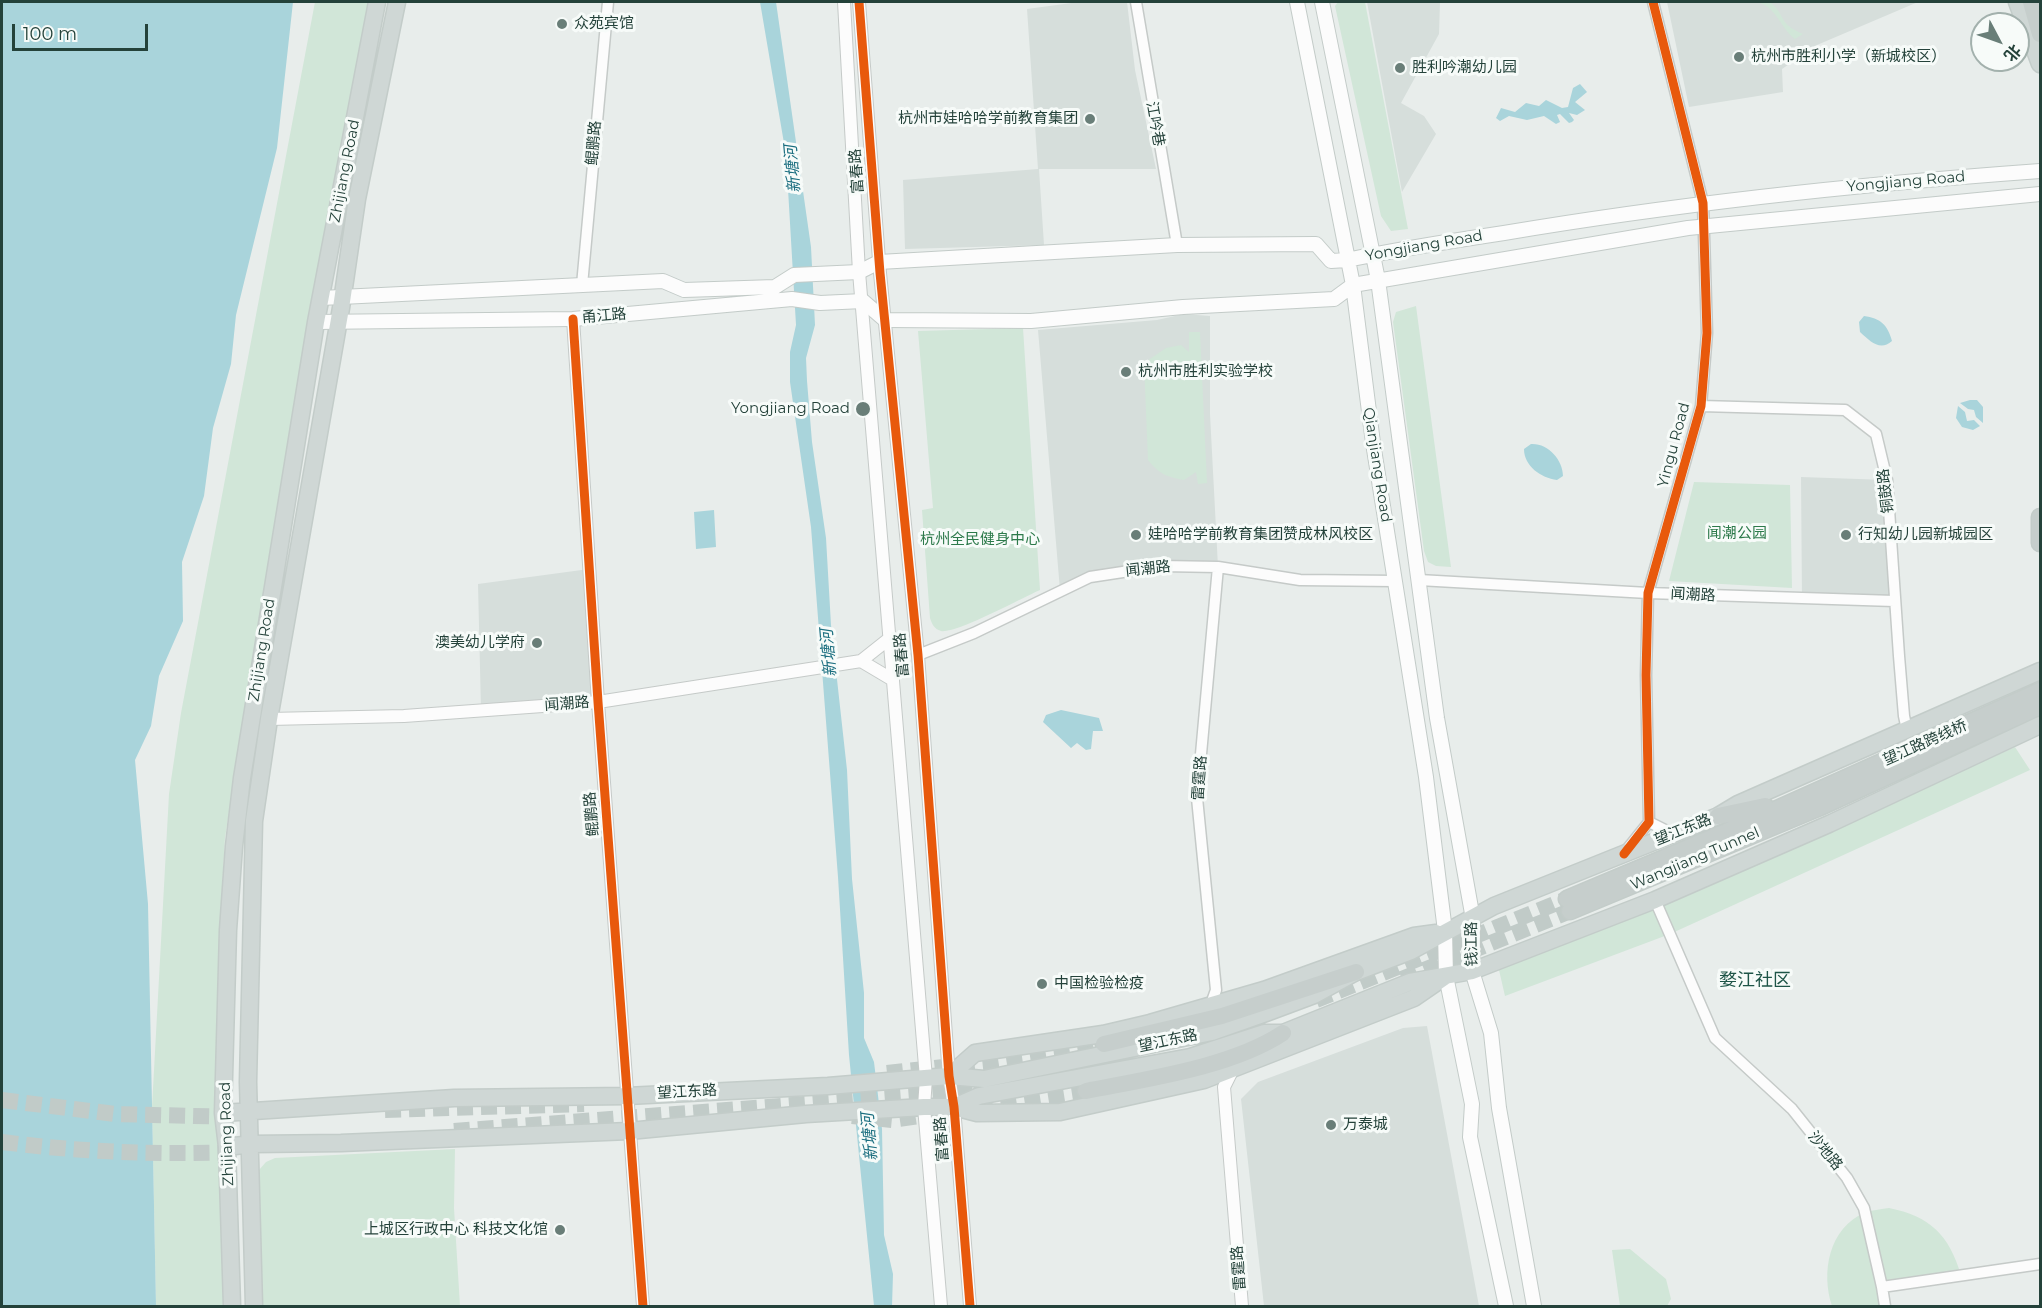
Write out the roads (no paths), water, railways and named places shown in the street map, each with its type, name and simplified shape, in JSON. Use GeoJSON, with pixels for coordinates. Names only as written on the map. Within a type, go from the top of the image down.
{"type":"FeatureCollection","features":[{"type":"Feature","properties":{"kind":"highway"},"geometry":{"type":"LineString","coordinates":[[2031,2],[2040,34]]}},
{"type":"Feature","properties":{"kind":"highway"},"geometry":{"type":"LineString","coordinates":[[2040,517],[2040,543]]}},
{"type":"Feature","properties":{"kind":"highway"},"geometry":{"type":"LineString","coordinates":[[2024,698],[2040,685]]}},
{"type":"Feature","properties":{"kind":"highway","name":"望江路跨线桥"},"geometry":{"type":"LineString","coordinates":[[1811,799],[2040,691]]}},
{"type":"Feature","properties":{"kind":"highway","name":"望江路跨线桥"},"geometry":{"type":"LineString","coordinates":[[1811,799],[1990,729],[2040,706]]}},
{"type":"Feature","properties":{"kind":"highway"},"geometry":{"type":"LineString","coordinates":[[1990,729],[2027,716],[2040,717]]}},
{"type":"Feature","properties":{"kind":"highway"},"geometry":{"type":"LineString","coordinates":[[1718,816],[1811,799]]}},
{"type":"Feature","properties":{"kind":"highway","name":"Wangjiang Tunnel"},"geometry":{"type":"LineString","coordinates":[[1569,905],[1811,799]]}},
{"type":"Feature","properties":{"kind":"highway"},"geometry":{"type":"LineString","coordinates":[[1104,1044],[1210,1019],[1356,972]]}},
{"type":"Feature","properties":{"kind":"highway"},"geometry":{"type":"LineString","coordinates":[[1086,1092],[1161,1076],[1214,1061],[1261,1046],[1283,1033]]}},
{"type":"Feature","properties":{"kind":"main road","name":"Zhijiang Road"},"geometry":{"type":"LineString","coordinates":[[231,1306],[227,1147],[223,1113],[228,930],[234,846],[243,768],[316,322],[377,2]]}},
{"type":"Feature","properties":{"kind":"main road","name":"Zhijiang Road"},"geometry":{"type":"LineString","coordinates":[[254,1306],[249,1110],[251,883],[254,821],[269,719],[339,323],[357,199],[397,2]]}},
{"type":"Feature","properties":{"kind":"main road","name":"Qianjiang Road"},"geometry":{"type":"LineString","coordinates":[[1298,2],[1353,285],[1373,443],[1426,777],[1445,931]]}},
{"type":"Feature","properties":{"kind":"main road","name":"Qianjiang Road"},"geometry":{"type":"LineString","coordinates":[[1322,2],[1378,280],[1419,580]]}},
{"type":"Feature","properties":{"kind":"main road"},"geometry":{"type":"LineString","coordinates":[[2018,2],[2040,64]]}},
{"type":"Feature","properties":{"kind":"main road","name":"Yongjiang Road"},"geometry":{"type":"LineString","coordinates":[[815,274],[859,272],[879,262],[1177,245],[1316,244],[1331,261],[1347,260],[1589,218],[1703,203],[1917,180],[2040,171]]}},
{"type":"Feature","properties":{"kind":"main road","name":"Yongjiang Road"},"geometry":{"type":"LineString","coordinates":[[885,320],[1030,321],[1183,307],[1334,299],[1353,285],[1378,280],[1705,226],[2040,194]]}},
{"type":"Feature","properties":{"kind":"main road","name":"甬江路"},"geometry":{"type":"LineString","coordinates":[[321,298],[663,281],[684,290],[775,287],[794,275],[815,274]]}},
{"type":"Feature","properties":{"kind":"main road","name":"甬江路"},"geometry":{"type":"LineString","coordinates":[[316,322],[573,319],[792,299],[820,303],[863,301]]}},
{"type":"Feature","properties":{"kind":"main road"},"geometry":{"type":"LineString","coordinates":[[863,301],[885,320]]}},
{"type":"Feature","properties":{"kind":"main road","name":"钱江路"},"geometry":{"type":"LineString","coordinates":[[1419,580],[1437,718],[1473,919],[1472,971],[1491,1033],[1499,1108],[1534,1306]]}},
{"type":"Feature","properties":{"kind":"main road","name":"望江东路"},"geometry":{"type":"LineString","coordinates":[[223,1113],[454,1098],[627,1096],[830,1086],[949,1076],[984,1079],[1212,1032],[1314,995],[1356,972],[1411,951],[1494,906],[1718,816],[1738,804],[2040,671]]}},
{"type":"Feature","properties":{"kind":"main road","name":"望江东路"},"geometry":{"type":"LineString","coordinates":[[227,1147],[251,1144],[341,1143],[629,1131],[837,1112],[954,1107],[979,1096],[1190,1057],[1264,1033],[1283,1033],[1410,982],[1472,971],[1655,900],[1829,824],[2040,725]]}},
{"type":"Feature","properties":{"kind":"main road"},"geometry":{"type":"LineString","coordinates":[[949,1076],[975,1053],[1103,1034],[1230,1001],[1414,936],[1445,931]]}},
{"type":"Feature","properties":{"kind":"main road","name":"钱江路"},"geometry":{"type":"LineString","coordinates":[[1445,931],[1446,976],[1472,1104],[1470,1137],[1506,1306]]}},
{"type":"Feature","properties":{"kind":"main road"},"geometry":{"type":"LineString","coordinates":[[954,1107],[977,1113],[1060,1112],[1204,1080],[1414,998],[1446,976]]}},
{"type":"Feature","properties":{"kind":"street","name":"鲲鹏路"},"geometry":{"type":"LineString","coordinates":[[582,285],[608,2]]}},
{"type":"Feature","properties":{"kind":"street","name":"富春路"},"geometry":{"type":"LineString","coordinates":[[844,2],[859,272],[926,1078],[924,1107],[941,1306]]}},
{"type":"Feature","properties":{"kind":"street","name":"富春路"},"geometry":{"type":"LineString","coordinates":[[859,2],[879,262],[918,655],[949,1076],[954,1107],[970,1306]]}},
{"type":"Feature","properties":{"kind":"street","name":"江吟巷"},"geometry":{"type":"LineString","coordinates":[[1136,2],[1177,245]]}},
{"type":"Feature","properties":{"kind":"street","name":"Yingu Road"},"geometry":{"type":"LineString","coordinates":[[1648,822],[1646,675],[1648,593],[1701,406],[1707,333],[1703,203],[1653,2]]}},
{"type":"Feature","properties":{"kind":"street","name":"鲲鹏路"},"geometry":{"type":"LineString","coordinates":[[573,319],[598,702],[643,1306]]}},
{"type":"Feature","properties":{"kind":"street","name":"铜鼓路"},"geometry":{"type":"LineString","coordinates":[[1701,406],[1845,410],[1876,434],[1887,480],[1894,601],[1904,716],[1908,730]]}},
{"type":"Feature","properties":{"kind":"street","name":"闻潮路"},"geometry":{"type":"LineString","coordinates":[[918,655],[974,633],[1090,577],[1162,566],[1218,567],[1300,580],[1395,580]]}},
{"type":"Feature","properties":{"kind":"street","name":"雷霆路"},"geometry":{"type":"LineString","coordinates":[[1210,1006],[1216,990],[1197,798],[1218,567]]}},
{"type":"Feature","properties":{"kind":"street","name":"闻潮路"},"geometry":{"type":"LineString","coordinates":[[1419,580],[1648,593],[1894,601]]}},
{"type":"Feature","properties":{"kind":"street","name":"闻潮路"},"geometry":{"type":"LineString","coordinates":[[269,719],[404,716],[598,702],[861,661],[890,638]]}},
{"type":"Feature","properties":{"kind":"street"},"geometry":{"type":"LineString","coordinates":[[861,661],[893,680]]}},
{"type":"Feature","properties":{"kind":"street"},"geometry":{"type":"LineString","coordinates":[[1624,854],[1648,822],[1672,834]]}},
{"type":"Feature","properties":{"kind":"street","name":"沙地路"},"geometry":{"type":"LineString","coordinates":[[1655,900],[1715,1038],[1792,1110],[1847,1178],[1864,1208],[1886,1306]]}},
{"type":"Feature","properties":{"kind":"street"},"geometry":{"type":"LineString","coordinates":[[1216,990],[1230,1001]]}},
{"type":"Feature","properties":{"kind":"street"},"geometry":{"type":"LineString","coordinates":[[1204,1080],[1224,1087],[1233,1069]]}},
{"type":"Feature","properties":{"kind":"street","name":"雷霆路"},"geometry":{"type":"LineString","coordinates":[[1224,1087],[1242,1306]]}},
{"type":"Feature","properties":{"kind":"street"},"geometry":{"type":"LineString","coordinates":[[1882,1287],[2040,1264]]}},
{"type":"Feature","properties":{"kind":"water"},"geometry":{"type":"Polygon","coordinates":[[[2,2],[293,2],[277,148],[236,315],[231,364],[213,428],[204,496],[182,562],[183,621],[159,676],[151,726],[135,760],[148,904],[156,1306],[2,1306],[2,2]]]}},
{"type":"Feature","properties":{"kind":"water","name":"新塘河"},"geometry":{"type":"Polygon","coordinates":[[[760,2],[776,2],[811,247],[815,325],[806,358],[807,381],[812,442],[826,538],[831,625],[847,770],[852,879],[864,993],[864,1038],[874,1062],[882,1129],[884,1235],[893,1274],[892,1306],[874,1306],[849,1055],[838,877],[811,527],[790,382],[790,352],[796,325],[786,155],[760,2]]]}},
{"type":"Feature","properties":{"kind":"water"},"geometry":{"type":"Polygon","coordinates":[[[1580,84],[1587,92],[1575,102],[1585,110],[1577,115],[1569,113],[1574,120],[1572,122],[1569,123],[1560,114],[1557,115],[1560,122],[1556,124],[1544,116],[1527,120],[1509,116],[1500,121],[1496,118],[1501,108],[1515,112],[1526,103],[1539,106],[1546,100],[1562,108],[1568,107],[1573,88],[1580,84]]]}},
{"type":"Feature","properties":{"kind":"water"},"geometry":{"type":"Polygon","coordinates":[[[1864,316],[1875,318],[1883,323],[1892,341],[1883,346],[1871,342],[1860,332],[1859,322],[1864,316]]]}},
{"type":"Feature","properties":{"kind":"water"},"geometry":{"type":"Polygon","coordinates":[[[1977,400],[1983,407],[1983,423],[1976,417],[1974,410],[1960,403],[1977,400]]]}},
{"type":"Feature","properties":{"kind":"water"},"geometry":{"type":"Polygon","coordinates":[[[1958,406],[1965,412],[1967,421],[1974,420],[1980,426],[1973,430],[1962,427],[1956,418],[1958,406]]]}},
{"type":"Feature","properties":{"kind":"water"},"geometry":{"type":"Polygon","coordinates":[[[1531,444],[1549,449],[1560,464],[1563,476],[1557,480],[1551,479],[1530,466],[1524,449],[1531,444]]]}},
{"type":"Feature","properties":{"kind":"water"},"geometry":{"type":"Polygon","coordinates":[[[714,510],[716,547],[696,549],[694,512],[714,510]]]}},
{"type":"Feature","properties":{"kind":"water"},"geometry":{"type":"Polygon","coordinates":[[[1061,710],[1099,718],[1103,731],[1093,731],[1091,749],[1086,750],[1077,743],[1071,748],[1043,722],[1046,715],[1061,710]]]}},
{"type":"Feature","properties":{"kind":"tunnel"},"geometry":{"type":"LineString","coordinates":[[1316,1000],[1567,899]]}},
{"type":"Feature","properties":{"kind":"tunnel"},"geometry":{"type":"LineString","coordinates":[[1402,979],[1570,911]]}},
{"type":"Feature","properties":{"kind":"tunnel"},"geometry":{"type":"LineString","coordinates":[[887,1073],[989,1062],[1104,1044]]}},
{"type":"Feature","properties":{"kind":"tunnel"},"geometry":{"type":"LineString","coordinates":[[454,1131],[988,1090]]}},
{"type":"Feature","properties":{"kind":"tunnel"},"geometry":{"type":"LineString","coordinates":[[977,1108],[1086,1091]]}},
{"type":"Feature","properties":{"kind":"tunnel"},"geometry":{"type":"LineString","coordinates":[[2,1100],[115,1114],[237,1117]]}},
{"type":"Feature","properties":{"kind":"tunnel"},"geometry":{"type":"LineString","coordinates":[[385,1110],[584,1104]]}},
{"type":"Feature","properties":{"kind":"tunnel"},"geometry":{"type":"LineString","coordinates":[[852,1116],[892,1120],[939,1113]]}},
{"type":"Feature","properties":{"kind":"tunnel"},"geometry":{"type":"LineString","coordinates":[[2,1142],[121,1152],[240,1152]]}},
{"type":"Feature","properties":{"kind":"place","name":"众苑宾馆"},"geometry":{"type":"Point","coordinates":[562,24]}},
{"type":"Feature","properties":{"kind":"place","name":"杭州市胜利小学（新城校区）"},"geometry":{"type":"Point","coordinates":[1739,57]}},
{"type":"Feature","properties":{"kind":"place","name":"胜利吟潮幼儿园"},"geometry":{"type":"Point","coordinates":[1400,68]}},
{"type":"Feature","properties":{"kind":"place","name":"杭州市娃哈哈学前教育集团"},"geometry":{"type":"Point","coordinates":[1090,119]}},
{"type":"Feature","properties":{"kind":"place","name":"杭州市胜利实验学校"},"geometry":{"type":"Point","coordinates":[1126,372]}},
{"type":"Feature","properties":{"kind":"place","name":"Yongjiang Road"},"geometry":{"type":"Point","coordinates":[863,409]}},
{"type":"Feature","properties":{"kind":"place","name":"娃哈哈学前教育集团赞成林风校区"},"geometry":{"type":"Point","coordinates":[1136,535]}},
{"type":"Feature","properties":{"kind":"place","name":"行知幼儿园新城园区"},"geometry":{"type":"Point","coordinates":[1846,535]}},
{"type":"Feature","properties":{"kind":"place","name":"澳美幼儿学府"},"geometry":{"type":"Point","coordinates":[537,643]}},
{"type":"Feature","properties":{"kind":"place","name":"中国检验检疫"},"geometry":{"type":"Point","coordinates":[1042,984]}},
{"type":"Feature","properties":{"kind":"place","name":"万泰城"},"geometry":{"type":"Point","coordinates":[1331,1125]}},
{"type":"Feature","properties":{"kind":"place","name":"上城区行政中心 科技文化馆"},"geometry":{"type":"Point","coordinates":[560,1230]}},
{"type":"Feature","properties":{"kind":"district","name":"婺江社区"},"geometry":{"type":"Point","coordinates":[1755,981]}},
{"type":"Feature","properties":{"kind":"park label","name":"闻潮公园"},"geometry":{"type":"Point","coordinates":[1737,534]}},
{"type":"Feature","properties":{"kind":"park label","name":"杭州全民健身中心"},"geometry":{"type":"Point","coordinates":[980,540]}}]}
